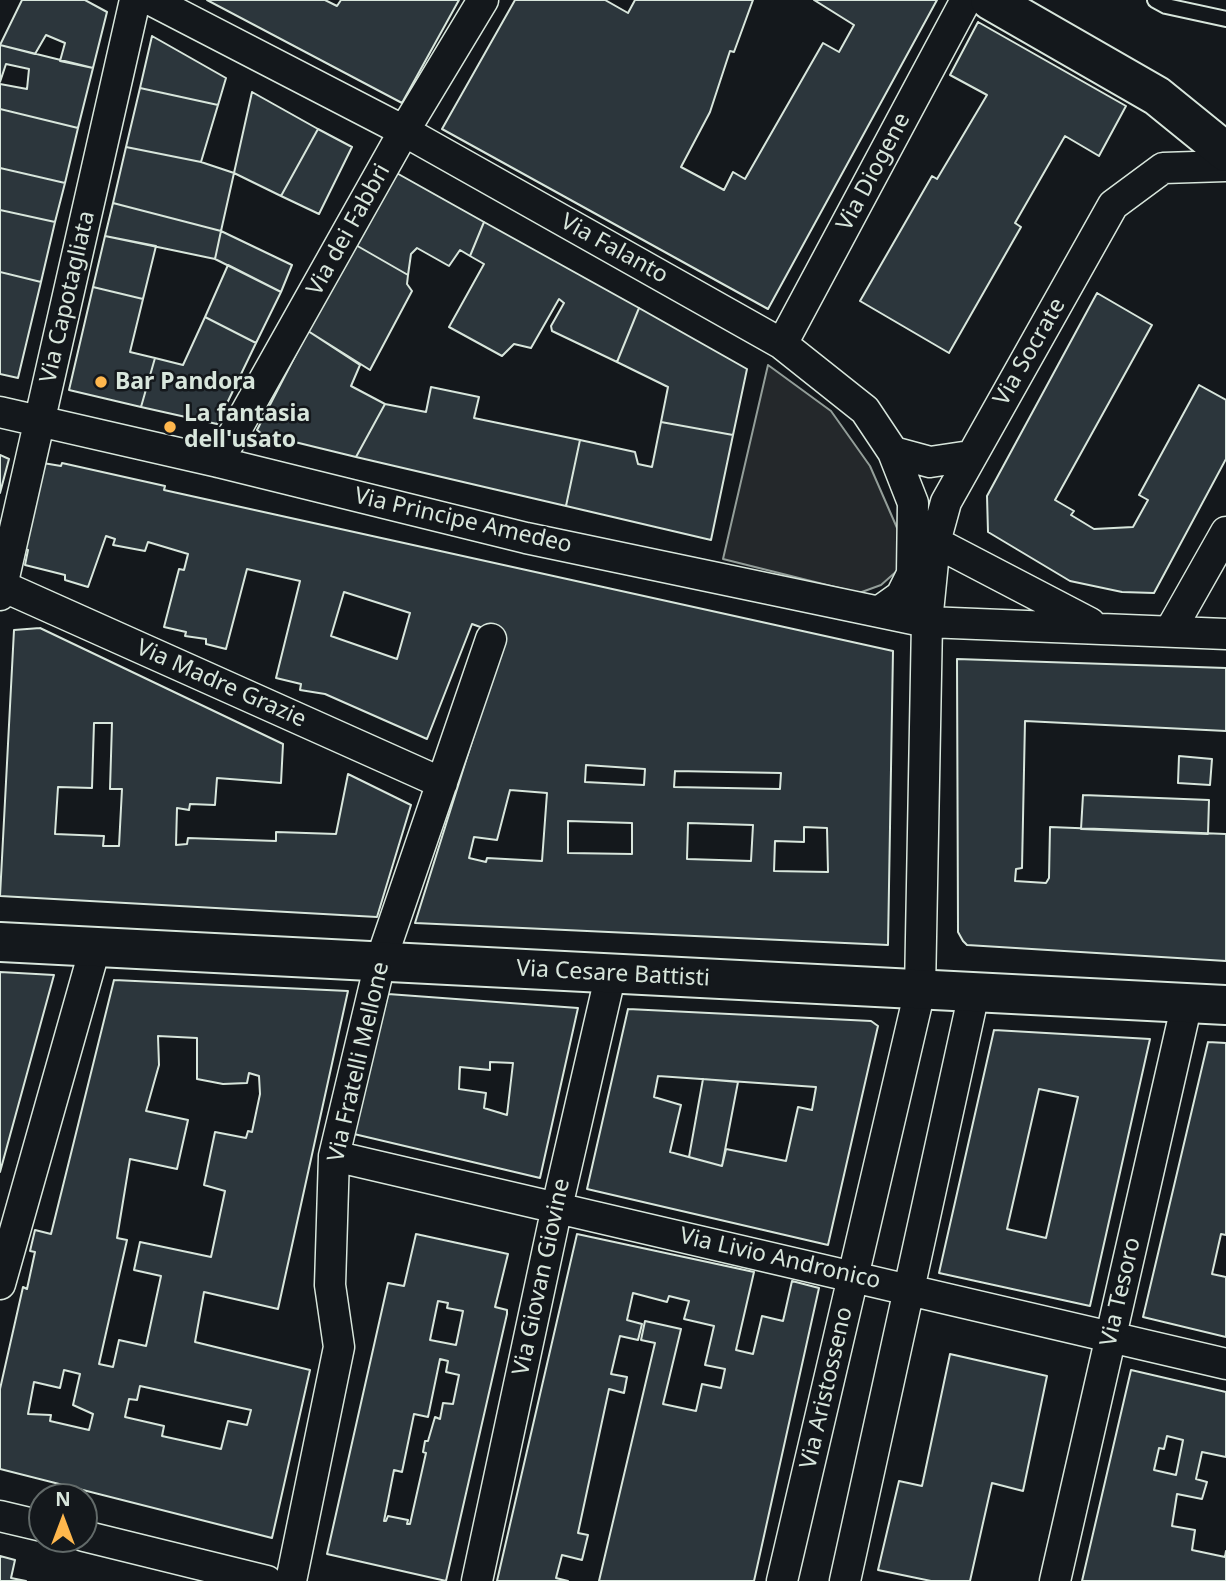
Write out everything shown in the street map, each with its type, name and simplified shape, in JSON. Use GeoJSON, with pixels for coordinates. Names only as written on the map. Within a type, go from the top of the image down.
{"type":"FeatureCollection","features":[{"type":"Feature","properties":{"kind":"main road"},"geometry":{"type":"LineString","coordinates":[[990,0],[1157,96],[1226,152]]}},
{"type":"Feature","properties":{"kind":"main road","name":"Via Cesare Battisti"},"geometry":{"type":"LineString","coordinates":[[0,942],[1226,1005]]}},
{"type":"Feature","properties":{"kind":"street","name":"Via Capotagliata"},"geometry":{"type":"LineString","coordinates":[[0,595],[0,585],[135,0]]}},
{"type":"Feature","properties":{"kind":"street","name":"Via Falanto"},"geometry":{"type":"LineString","coordinates":[[151,0],[404,131],[782,344],[865,410],[893,452],[913,503],[912,574],[901,596],[880,611]]}},
{"type":"Feature","properties":{"kind":"street","name":"Via dei Fabbri"},"geometry":{"type":"LineString","coordinates":[[218,462],[404,131],[483,0]]}},
{"type":"Feature","properties":{"kind":"street","name":"Via Diogene"},"geometry":{"type":"LineString","coordinates":[[782,344],[966,0]]}},
{"type":"Feature","properties":{"kind":"street","name":"Via Socrate"},"geometry":{"type":"LineString","coordinates":[[927,622],[934,542],[946,502],[1113,205],[1163,168],[1226,166]]}},
{"type":"Feature","properties":{"kind":"street","name":"Via Principe Amedeo"},"geometry":{"type":"LineString","coordinates":[[0,412],[218,462],[526,538],[927,622],[1226,634]]}},
{"type":"Feature","properties":{"kind":"street"},"geometry":{"type":"LineString","coordinates":[[893,452],[930,462],[970,456]]}},
{"type":"Feature","properties":{"kind":"street"},"geometry":{"type":"LineString","coordinates":[[1170,631],[1226,532]]}},
{"type":"Feature","properties":{"kind":"street"},"geometry":{"type":"LineString","coordinates":[[934,542],[1098,627]]}},
{"type":"Feature","properties":{"kind":"street","name":"Via Madre Grazie"},"geometry":{"type":"LineString","coordinates":[[0,585],[442,783]]}},
{"type":"Feature","properties":{"kind":"street"},"geometry":{"type":"LineString","coordinates":[[920,990],[927,622]]}},
{"type":"Feature","properties":{"kind":"street","name":"Via Fratelli Mellone"},"geometry":{"type":"LineString","coordinates":[[291,1581],[339,1347],[330,1285],[334,1156],[380,963],[491,639]]}},
{"type":"Feature","properties":{"kind":"street"},"geometry":{"type":"LineString","coordinates":[[0,1284],[95,948]]}},
{"type":"Feature","properties":{"kind":"street","name":"Via Giovan Giovine"},"geometry":{"type":"LineString","coordinates":[[477,1581],[556,1207],[611,973]]}},
{"type":"Feature","properties":{"kind":"street","name":"Via Aristosseno"},"geometry":{"type":"LineString","coordinates":[[782,1581],[920,990]]}},
{"type":"Feature","properties":{"kind":"street"},"geometry":{"type":"LineString","coordinates":[[845,1581],[974,993]]}},
{"type":"Feature","properties":{"kind":"street","name":"Via Tesoro"},"geometry":{"type":"LineString","coordinates":[[1055,1581],[1187,1003]]}},
{"type":"Feature","properties":{"kind":"street","name":"Via Livio Andronico"},"geometry":{"type":"LineString","coordinates":[[334,1156],[1226,1364]]}},
{"type":"Feature","properties":{"kind":"street"},"geometry":{"type":"LineString","coordinates":[[0,1516],[28,1523]]}},
{"type":"Feature","properties":{"kind":"street"},"geometry":{"type":"LineString","coordinates":[[98,1539],[267,1581]]}},
{"type":"Feature","properties":{"kind":"lane"},"geometry":{"type":"LineString","coordinates":[[1155,0],[1166,6],[1226,19]]}},
{"type":"Feature","properties":{"kind":"shaded area"},"geometry":{"type":"Polygon","coordinates":[[[768,365],[831,411],[870,466],[901,537],[898,570],[881,585],[859,593],[723,559],[768,365]]]}},
{"type":"Feature","properties":{"kind":"building"},"geometry":{"type":"Polygon","coordinates":[[[22,0],[85,0],[107,12],[93,68],[60,61],[65,43],[46,35],[35,54],[0,45],[22,0]]]}},
{"type":"Feature","properties":{"kind":"building"},"geometry":{"type":"Polygon","coordinates":[[[207,0],[325,0],[337,6],[341,0],[459,0],[402,103],[207,0]]]}},
{"type":"Feature","properties":{"kind":"building"},"geometry":{"type":"Polygon","coordinates":[[[515,0],[605,0],[628,13],[635,0],[753,0],[734,52],[730,51],[710,112],[681,167],[724,190],[733,172],[745,179],[823,43],[839,52],[854,25],[814,0],[937,0],[768,309],[442,129],[515,0]]]}},
{"type":"Feature","properties":{"kind":"building"},"geometry":{"type":"Polygon","coordinates":[[[978,22],[1126,106],[1099,156],[1065,136],[1015,223],[1021,227],[949,353],[860,301],[932,176],[937,179],[987,95],[950,75],[978,22]]]}},
{"type":"Feature","properties":{"kind":"building"},"geometry":{"type":"Polygon","coordinates":[[[152,36],[226,78],[218,105],[140,88],[152,36]]]}},
{"type":"Feature","properties":{"kind":"building"},"geometry":{"type":"Polygon","coordinates":[[[0,45],[93,68],[78,128],[0,109],[0,84],[27,89],[29,69],[6,64],[0,82],[0,45]]]}},
{"type":"Feature","properties":{"kind":"building"},"geometry":{"type":"Polygon","coordinates":[[[140,88],[218,105],[201,162],[126,147],[140,88]]]}},
{"type":"Feature","properties":{"kind":"building"},"geometry":{"type":"Polygon","coordinates":[[[252,92],[318,129],[281,196],[234,173],[252,92]]]}},
{"type":"Feature","properties":{"kind":"building"},"geometry":{"type":"Polygon","coordinates":[[[0,109],[78,128],[65,183],[0,168],[0,109]]]}},
{"type":"Feature","properties":{"kind":"building"},"geometry":{"type":"Polygon","coordinates":[[[318,129],[352,147],[319,214],[281,196],[318,129]]]}},
{"type":"Feature","properties":{"kind":"building"},"geometry":{"type":"Polygon","coordinates":[[[126,147],[201,162],[234,173],[221,231],[113,203],[126,147]]]}},
{"type":"Feature","properties":{"kind":"building"},"geometry":{"type":"Polygon","coordinates":[[[0,168],[65,183],[55,222],[0,210],[0,168]]]}},
{"type":"Feature","properties":{"kind":"building"},"geometry":{"type":"Polygon","coordinates":[[[393,171],[484,222],[470,256],[460,250],[449,266],[417,248],[411,254],[408,275],[354,244],[393,171]]]}},
{"type":"Feature","properties":{"kind":"building"},"geometry":{"type":"Polygon","coordinates":[[[113,203],[221,231],[215,259],[105,236],[113,203]]]}},
{"type":"Feature","properties":{"kind":"building"},"geometry":{"type":"Polygon","coordinates":[[[0,210],[55,222],[41,282],[0,272],[0,210]]]}},
{"type":"Feature","properties":{"kind":"building"},"geometry":{"type":"Polygon","coordinates":[[[484,222],[639,308],[617,362],[552,331],[551,326],[564,303],[559,299],[531,348],[514,344],[502,356],[449,327],[484,264],[470,256],[484,222]]]}},
{"type":"Feature","properties":{"kind":"building"},"geometry":{"type":"Polygon","coordinates":[[[221,231],[292,265],[281,292],[215,259],[221,231]]]}},
{"type":"Feature","properties":{"kind":"building"},"geometry":{"type":"Polygon","coordinates":[[[105,236],[156,246],[143,299],[93,287],[105,236]]]}},
{"type":"Feature","properties":{"kind":"building"},"geometry":{"type":"Polygon","coordinates":[[[354,244],[408,275],[407,284],[412,291],[370,370],[308,331],[354,244]]]}},
{"type":"Feature","properties":{"kind":"building"},"geometry":{"type":"Polygon","coordinates":[[[228,265],[281,292],[256,343],[205,317],[228,265]]]}},
{"type":"Feature","properties":{"kind":"building"},"geometry":{"type":"Polygon","coordinates":[[[0,272],[41,282],[18,378],[0,374],[0,272]]]}},
{"type":"Feature","properties":{"kind":"building"},"geometry":{"type":"Polygon","coordinates":[[[93,287],[143,299],[130,352],[155,358],[141,407],[69,390],[93,287]]]}},
{"type":"Feature","properties":{"kind":"building"},"geometry":{"type":"Polygon","coordinates":[[[1097,293],[1152,325],[1055,500],[1074,511],[1071,515],[1094,529],[1133,527],[1148,500],[1139,495],[1199,385],[1226,400],[1226,459],[1154,593],[1122,592],[1070,581],[988,532],[987,496],[1097,293]]]}},
{"type":"Feature","properties":{"kind":"building"},"geometry":{"type":"Polygon","coordinates":[[[639,308],[747,369],[733,435],[661,422],[668,387],[617,362],[639,308]]]}},
{"type":"Feature","properties":{"kind":"building"},"geometry":{"type":"Polygon","coordinates":[[[205,317],[256,343],[217,424],[141,407],[155,358],[183,365],[205,317]]]}},
{"type":"Feature","properties":{"kind":"building"},"geometry":{"type":"Polygon","coordinates":[[[308,331],[360,365],[351,386],[385,404],[356,457],[262,434],[257,430],[308,331]]]}},
{"type":"Feature","properties":{"kind":"building"},"geometry":{"type":"Polygon","coordinates":[[[431,387],[479,397],[474,418],[580,440],[566,506],[356,457],[385,404],[426,412],[431,387]]]}},
{"type":"Feature","properties":{"kind":"building"},"geometry":{"type":"Polygon","coordinates":[[[661,422],[733,435],[711,540],[566,506],[580,440],[635,452],[638,464],[652,467],[661,422]]]}},
{"type":"Feature","properties":{"kind":"building"},"geometry":{"type":"Polygon","coordinates":[[[0,455],[9,459],[0,493],[0,455]]]}},
{"type":"Feature","properties":{"kind":"building"},"geometry":{"type":"Polygon","coordinates":[[[43,463],[61,466],[62,463],[165,486],[164,490],[893,651],[888,945],[415,923],[505,636],[472,624],[427,739],[325,694],[300,690],[301,684],[276,678],[300,581],[247,569],[226,649],[206,644],[206,639],[185,636],[186,632],[164,627],[179,569],[184,570],[188,554],[148,542],[145,551],[113,545],[115,539],[106,536],[88,587],[65,580],[65,575],[25,565],[28,550],[24,549],[43,463]],[[344,592],[331,636],[397,659],[410,613],[344,592]],[[586,765],[585,782],[644,785],[645,769],[586,765]],[[675,771],[674,787],[780,789],[781,773],[675,771]],[[510,790],[497,840],[474,837],[469,858],[486,862],[487,858],[542,861],[547,793],[510,790]],[[568,821],[568,853],[632,854],[632,823],[568,821]],[[688,823],[687,859],[751,861],[753,825],[688,823]],[[804,827],[804,842],[775,841],[774,871],[828,872],[827,828],[804,827]]]}},
{"type":"Feature","properties":{"kind":"building"},"geometry":{"type":"Polygon","coordinates":[[[40,628],[283,744],[281,783],[217,778],[215,805],[190,804],[189,810],[177,808],[176,845],[187,844],[188,838],[276,841],[276,832],[336,834],[348,774],[411,805],[377,917],[0,896],[14,630],[40,628]],[[94,723],[92,788],[58,787],[55,834],[104,836],[103,846],[119,846],[122,789],[110,789],[112,723],[94,723]]]}},
{"type":"Feature","properties":{"kind":"building"},"geometry":{"type":"Polygon","coordinates":[[[957,659],[1226,668],[1226,731],[1025,721],[1022,868],[1016,869],[1015,881],[1046,883],[1049,878],[1050,827],[1226,834],[1226,961],[967,945],[963,941],[958,932],[957,659]]]}},
{"type":"Feature","properties":{"kind":"building"},"geometry":{"type":"Polygon","coordinates":[[[1179,756],[1212,759],[1210,785],[1178,783],[1179,756]]]}},
{"type":"Feature","properties":{"kind":"building"},"geometry":{"type":"Polygon","coordinates":[[[1083,795],[1209,800],[1208,834],[1081,829],[1083,795]]]}},
{"type":"Feature","properties":{"kind":"building"},"geometry":{"type":"Polygon","coordinates":[[[0,972],[54,975],[0,1172],[0,972]]]}},
{"type":"Feature","properties":{"kind":"building"},"geometry":{"type":"Polygon","coordinates":[[[114,980],[348,991],[278,1309],[204,1292],[195,1342],[310,1370],[272,1538],[98,1494],[98,1483],[55,1483],[0,1469],[0,1389],[23,1287],[27,1289],[35,1252],[30,1251],[35,1230],[51,1234],[114,980]],[[158,1036],[159,1065],[146,1111],[188,1120],[177,1169],[130,1159],[117,1238],[127,1240],[99,1364],[113,1367],[119,1340],[146,1346],[161,1276],[134,1270],[140,1242],[211,1257],[225,1191],[204,1185],[215,1132],[246,1138],[248,1131],[252,1132],[260,1094],[259,1076],[249,1073],[247,1083],[223,1084],[197,1079],[197,1038],[158,1036]],[[64,1370],[60,1388],[34,1382],[28,1414],[51,1415],[50,1421],[89,1430],[93,1414],[73,1405],[80,1374],[64,1370]],[[140,1386],[137,1400],[129,1399],[125,1417],[164,1426],[162,1436],[221,1449],[228,1421],[247,1425],[251,1410],[140,1386]]]}},
{"type":"Feature","properties":{"kind":"building"},"geometry":{"type":"Polygon","coordinates":[[[388,994],[578,1008],[540,1178],[354,1134],[388,994]],[[490,1062],[490,1070],[460,1067],[459,1089],[486,1093],[484,1108],[507,1115],[513,1063],[490,1062]]]}},
{"type":"Feature","properties":{"kind":"building"},"geometry":{"type":"Polygon","coordinates":[[[628,1009],[871,1021],[878,1026],[828,1245],[587,1189],[628,1009]],[[658,1076],[654,1097],[681,1105],[670,1152],[722,1166],[726,1149],[786,1161],[798,1107],[812,1110],[816,1087],[658,1076]]]}},
{"type":"Feature","properties":{"kind":"building"},"geometry":{"type":"Polygon","coordinates":[[[994,1030],[1150,1039],[1090,1306],[939,1273],[994,1030]],[[1039,1089],[1007,1229],[1046,1238],[1078,1097],[1039,1089]]]}},
{"type":"Feature","properties":{"kind":"building"},"geometry":{"type":"Polygon","coordinates":[[[1208,1042],[1226,1043],[1226,1235],[1221,1234],[1212,1274],[1226,1277],[1226,1337],[1143,1317],[1208,1042]]]}},
{"type":"Feature","properties":{"kind":"building"},"geometry":{"type":"Polygon","coordinates":[[[703,1079],[738,1082],[722,1166],[689,1157],[703,1079]]]}},
{"type":"Feature","properties":{"kind":"building"},"geometry":{"type":"Polygon","coordinates":[[[416,1234],[508,1254],[495,1307],[507,1310],[507,1314],[446,1581],[327,1554],[388,1283],[404,1286],[416,1234]],[[438,1301],[430,1340],[456,1345],[463,1311],[447,1308],[448,1303],[438,1301]],[[440,1359],[428,1417],[414,1414],[402,1472],[394,1470],[384,1521],[388,1516],[408,1520],[407,1524],[410,1524],[426,1453],[423,1452],[425,1441],[428,1441],[435,1417],[440,1419],[443,1403],[453,1404],[459,1375],[446,1372],[448,1361],[440,1359]]]}},
{"type":"Feature","properties":{"kind":"building"},"geometry":{"type":"Polygon","coordinates":[[[577,1234],[754,1272],[736,1350],[753,1354],[762,1316],[783,1321],[792,1281],[819,1288],[754,1581],[599,1581],[655,1343],[641,1340],[645,1321],[681,1329],[663,1404],[696,1411],[702,1384],[721,1388],[725,1369],[705,1365],[714,1326],[684,1319],[689,1301],[669,1296],[667,1302],[633,1293],[627,1320],[642,1324],[638,1340],[620,1336],[611,1374],[627,1377],[624,1393],[609,1389],[578,1533],[588,1535],[582,1560],[562,1555],[556,1578],[568,1581],[497,1581],[577,1234]]]}},
{"type":"Feature","properties":{"kind":"building"},"geometry":{"type":"Polygon","coordinates":[[[950,1354],[1047,1376],[1023,1491],[992,1483],[970,1581],[931,1581],[878,1570],[899,1481],[922,1486],[950,1354]]]}},
{"type":"Feature","properties":{"kind":"building"},"geometry":{"type":"Polygon","coordinates":[[[1131,1370],[1226,1392],[1226,1457],[1202,1452],[1196,1479],[1207,1482],[1202,1499],[1177,1494],[1172,1526],[1195,1530],[1192,1550],[1225,1557],[1226,1551],[1226,1581],[1082,1581],[1131,1370]],[[1167,1436],[1164,1449],[1159,1448],[1154,1470],[1176,1475],[1183,1440],[1167,1436]]]}},
{"type":"Feature","properties":{"kind":"building"},"geometry":{"type":"Polygon","coordinates":[[[0,1556],[15,1560],[11,1578],[26,1581],[0,1581],[0,1556]]]}},
{"type":"Feature","properties":{"kind":"place","name":"Bar Pandora"},"geometry":{"type":"Point","coordinates":[101,382]}},
{"type":"Feature","properties":{"kind":"place","name":"La fantasia dell'usato"},"geometry":{"type":"Point","coordinates":[170,427]}}]}
